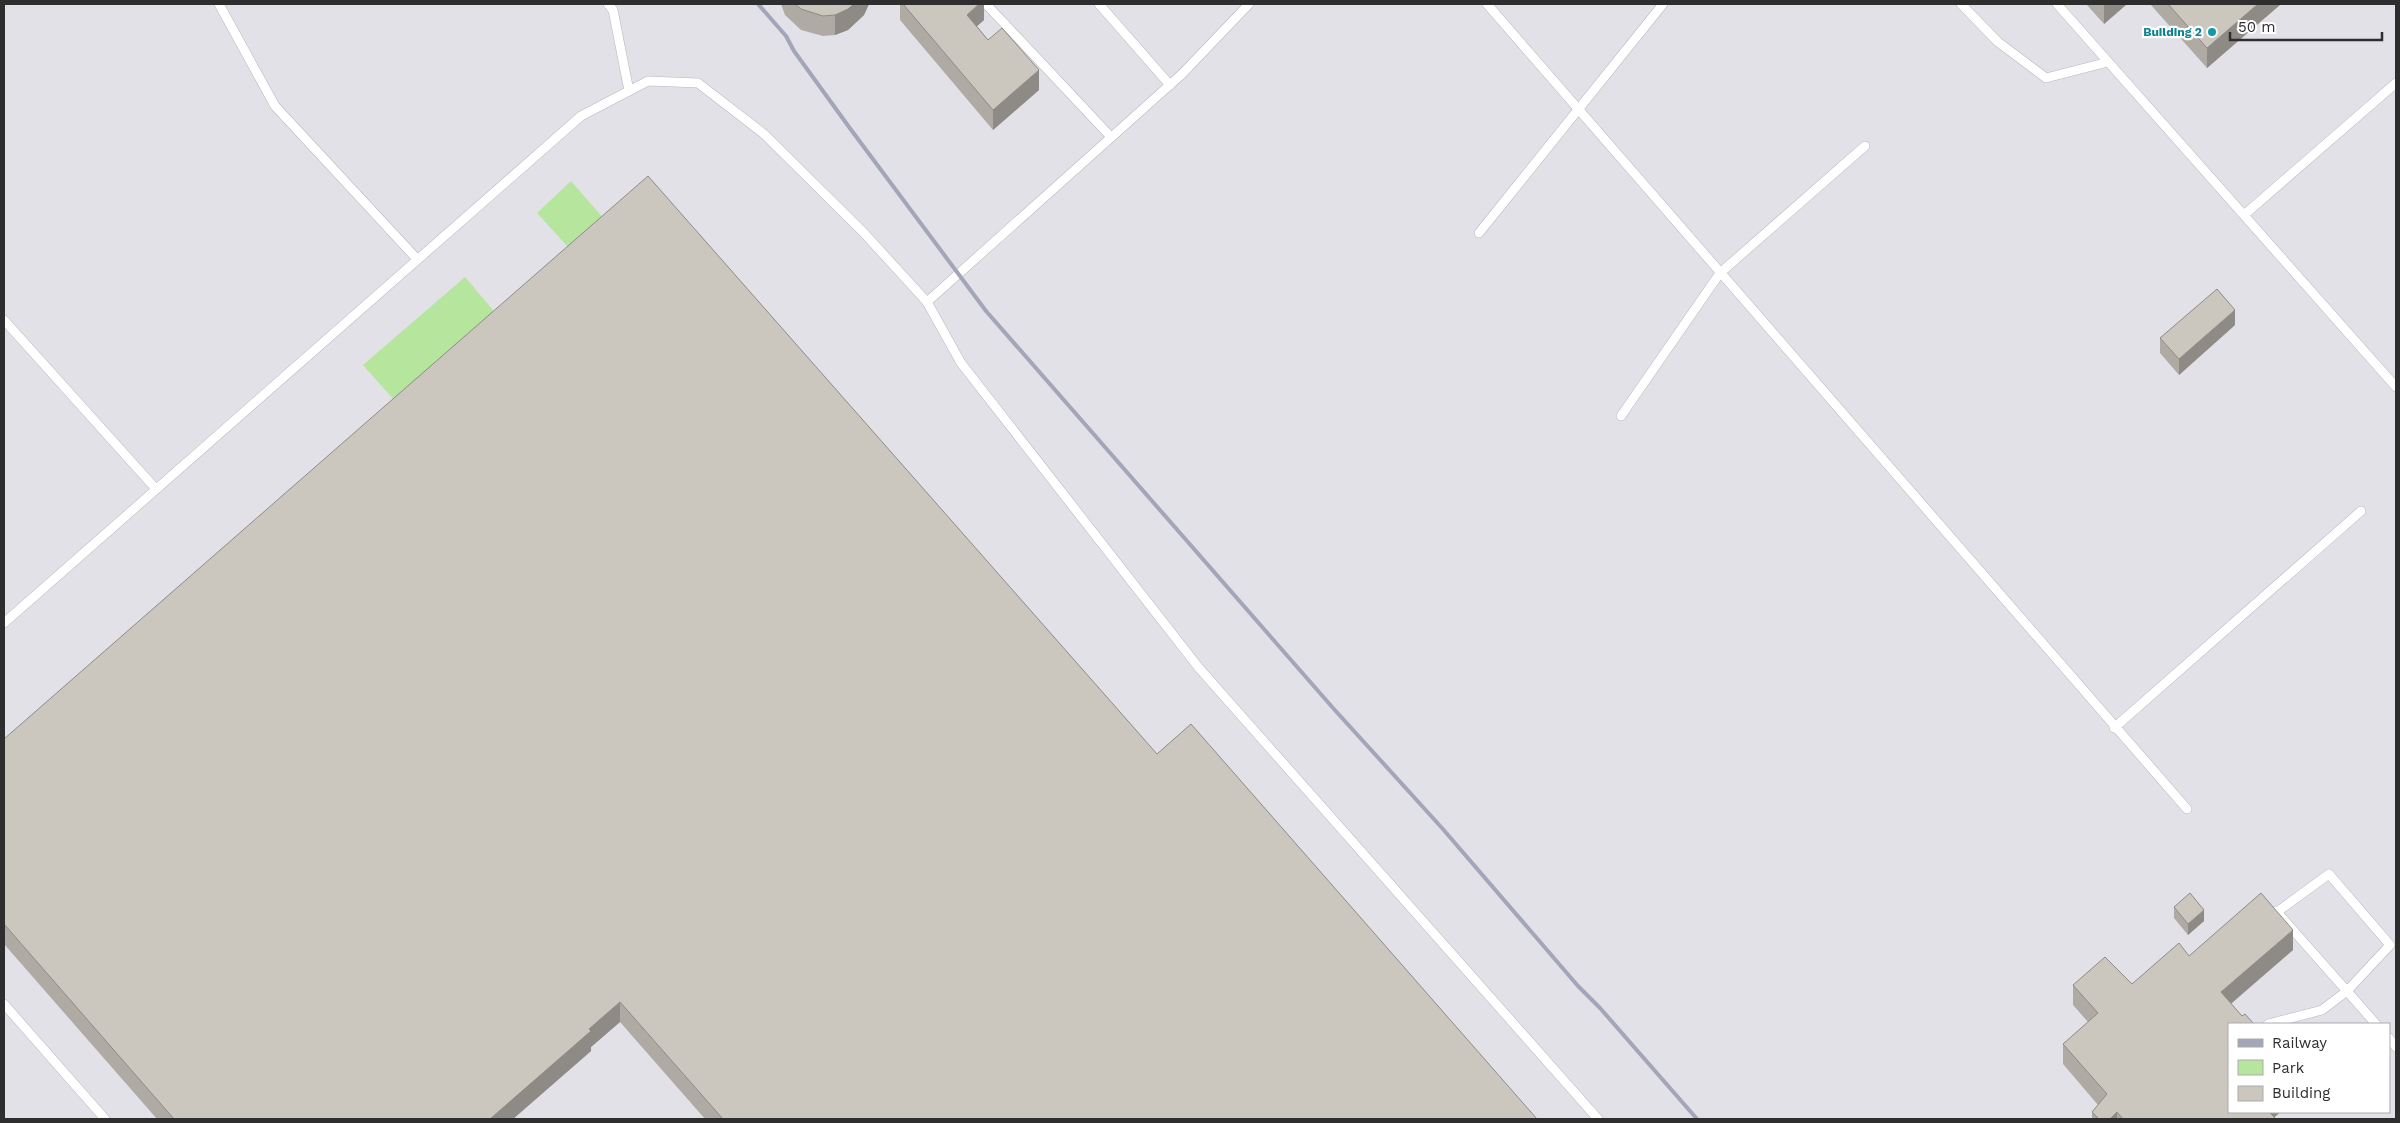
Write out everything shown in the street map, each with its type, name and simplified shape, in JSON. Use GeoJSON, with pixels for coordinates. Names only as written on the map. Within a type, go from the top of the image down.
{"type":"FeatureCollection","features":[{"type":"Feature","properties":{"kind":"lane"},"geometry":{"type":"LineString","coordinates":[[219,4],[275,106],[417,259]]}},
{"type":"Feature","properties":{"kind":"lane"},"geometry":{"type":"LineString","coordinates":[[608,4],[613,10],[629,91]]}},
{"type":"Feature","properties":{"kind":"lane"},"geometry":{"type":"LineString","coordinates":[[986,4],[1112,137]]}},
{"type":"Feature","properties":{"kind":"lane"},"geometry":{"type":"LineString","coordinates":[[1098,4],[1170,84]]}},
{"type":"Feature","properties":{"kind":"lane"},"geometry":{"type":"LineString","coordinates":[[927,302],[1170,84],[1249,4]]}},
{"type":"Feature","properties":{"kind":"lane"},"geometry":{"type":"LineString","coordinates":[[1486,4],[2187,810]]}},
{"type":"Feature","properties":{"kind":"lane"},"geometry":{"type":"LineString","coordinates":[[1479,233],[1663,4]]}},
{"type":"Feature","properties":{"kind":"lane"},"geometry":{"type":"LineString","coordinates":[[1961,4],[1998,42],[2046,78],[2108,62]]}},
{"type":"Feature","properties":{"kind":"lane"},"geometry":{"type":"LineString","coordinates":[[2057,4],[2396,387]]}},
{"type":"Feature","properties":{"kind":"lane"},"geometry":{"type":"LineString","coordinates":[[4,623],[581,116],[648,81],[698,83],[764,134],[864,233],[927,302],[961,363],[1199,668],[1598,1119]]}},
{"type":"Feature","properties":{"kind":"lane"},"geometry":{"type":"LineString","coordinates":[[2244,215],[2396,83]]}},
{"type":"Feature","properties":{"kind":"lane"},"geometry":{"type":"LineString","coordinates":[[1621,416],[1720,273],[1865,146]]}},
{"type":"Feature","properties":{"kind":"lane"},"geometry":{"type":"LineString","coordinates":[[4,320],[156,489]]}},
{"type":"Feature","properties":{"kind":"lane"},"geometry":{"type":"LineString","coordinates":[[2114,728],[2361,511]]}},
{"type":"Feature","properties":{"kind":"lane"},"geometry":{"type":"LineString","coordinates":[[2272,1023],[2322,1010],[2347,991],[2390,945],[2329,874],[2277,912]]}},
{"type":"Feature","properties":{"kind":"lane"},"geometry":{"type":"LineString","coordinates":[[2269,904],[2375,1023]]}},
{"type":"Feature","properties":{"kind":"lane"},"geometry":{"type":"LineString","coordinates":[[4,1004],[105,1119]]}},
{"type":"Feature","properties":{"kind":"shaded area"},"geometry":{"type":"Polygon","coordinates":[[[4,4],[2396,4],[2396,1119],[4,1119],[4,4]]]}},
{"type":"Feature","properties":{"kind":"green space"},"geometry":{"type":"Polygon","coordinates":[[[571,181],[611,227],[569,248],[537,213],[571,181]]]}},
{"type":"Feature","properties":{"kind":"green space"},"geometry":{"type":"Polygon","coordinates":[[[465,277],[503,322],[402,409],[363,365],[465,277]]]}},
{"type":"Feature","properties":{"kind":"building"},"geometry":{"type":"Polygon","coordinates":[[[795,4],[854,4],[835,15],[823,16],[801,9],[795,4]]]}},
{"type":"Feature","properties":{"kind":"building"},"geometry":{"type":"Polygon","coordinates":[[[903,4],[979,4],[967,15],[988,40],[1002,28],[1039,70],[993,110],[903,4]]]}},
{"type":"Feature","properties":{"kind":"building"},"geometry":{"type":"Polygon","coordinates":[[[2168,4],[2258,4],[2207,48],[2168,4]]]}},
{"type":"Feature","properties":{"kind":"building"},"geometry":{"type":"Polygon","coordinates":[[[648,176],[1157,754],[1191,724],[1537,1119],[723,1119],[620,1002],[589,1029],[591,1031],[490,1119],[174,1119],[4,924],[4,739],[648,176]]]}},
{"type":"Feature","properties":{"kind":"building"},"geometry":{"type":"Polygon","coordinates":[[[2217,289],[2235,310],[2179,359],[2160,338],[2217,289]]]}},
{"type":"Feature","properties":{"kind":"building"},"geometry":{"type":"Polygon","coordinates":[[[2190,893],[2204,910],[2188,924],[2174,907],[2190,893]]]}},
{"type":"Feature","properties":{"kind":"building"},"geometry":{"type":"Polygon","coordinates":[[[2261,893],[2293,930],[2221,992],[2242,1016],[2245,1014],[2253,1023],[2228,1023],[2228,1113],[2270,1113],[2276,1119],[2123,1119],[2117,1112],[2110,1119],[2099,1119],[2092,1112],[2107,1094],[2063,1044],[2098,1013],[2073,985],[2105,957],[2132,984],[2179,943],[2189,956],[2261,893]]]}},
{"type":"Feature","properties":{"kind":"railway"},"geometry":{"type":"LineString","coordinates":[[758,4],[786,36],[794,51],[849,127],[986,311],[1333,708],[1442,828],[1578,986],[1600,1008],[1697,1119]]}},
{"type":"Feature","properties":{"kind":"place","name":"Building 2"},"geometry":{"type":"Point","coordinates":[2212,32]}}]}
